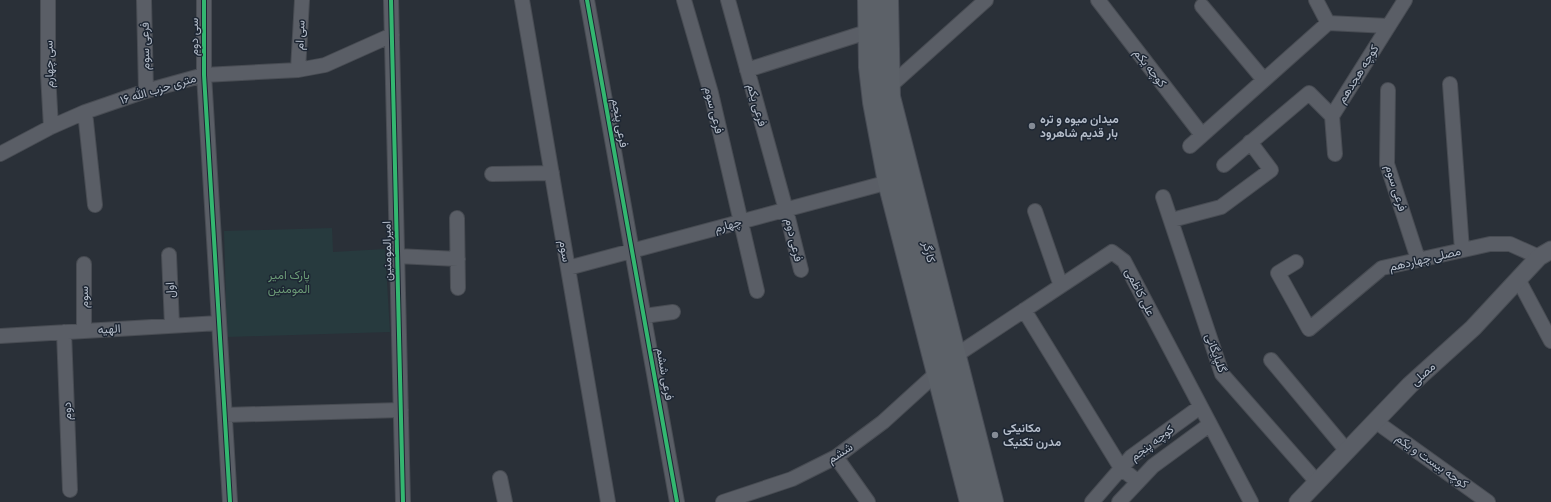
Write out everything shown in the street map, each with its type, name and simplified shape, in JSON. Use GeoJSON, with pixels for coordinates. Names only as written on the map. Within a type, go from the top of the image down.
{"type":"FeatureCollection","features":[{"type":"Feature","properties":{"kind":"main road","name":"کارگر"},"geometry":{"type":"LineString","coordinates":[[869,0],[870,67],[874,102],[889,182],[971,502]]}},
{"type":"Feature","properties":{"kind":"main road","name":"کارگر"},"geometry":{"type":"LineString","coordinates":[[887,0],[889,97],[992,502]]}},
{"type":"Feature","properties":{"kind":"street","name":"سی چهارم"},"geometry":{"type":"LineString","coordinates":[[48,0],[48,74],[51,127]]}},
{"type":"Feature","properties":{"kind":"street","name":"فرعی سوم"},"geometry":{"type":"LineString","coordinates":[[144,0],[146,91]]}},
{"type":"Feature","properties":{"kind":"street","name":"سی دوم"},"geometry":{"type":"LineString","coordinates":[[204,0],[204,75],[230,502]]}},
{"type":"Feature","properties":{"kind":"street","name":"سی ام"},"geometry":{"type":"LineString","coordinates":[[298,70],[302,0]]}},
{"type":"Feature","properties":{"kind":"street","name":"امیرالمومنین"},"geometry":{"type":"LineString","coordinates":[[391,0],[403,502]]}},
{"type":"Feature","properties":{"kind":"street","name":"سوم"},"geometry":{"type":"LineString","coordinates":[[522,0],[608,502]]}},
{"type":"Feature","properties":{"kind":"street","name":"فرعی پنجم"},"geometry":{"type":"LineString","coordinates":[[587,0],[632,250]]}},
{"type":"Feature","properties":{"kind":"street","name":"فرعی سوم"},"geometry":{"type":"LineString","coordinates":[[684,0],[711,93],[757,291]]}},
{"type":"Feature","properties":{"kind":"street","name":"فرعی یکم"},"geometry":{"type":"LineString","coordinates":[[728,0],[786,210]]}},
{"type":"Feature","properties":{"kind":"street"},"geometry":{"type":"LineString","coordinates":[[889,86],[986,0]]}},
{"type":"Feature","properties":{"kind":"street","name":"کوچه یکم"},"geometry":{"type":"LineString","coordinates":[[1098,0],[1202,135]]}},
{"type":"Feature","properties":{"kind":"street"},"geometry":{"type":"LineString","coordinates":[[1316,0],[1328,23]]}},
{"type":"Feature","properties":{"kind":"street","name":"کوچه هجدهم"},"geometry":{"type":"LineString","coordinates":[[1335,154],[1332,116],[1405,0]]}},
{"type":"Feature","properties":{"kind":"street"},"geometry":{"type":"LineString","coordinates":[[1202,6],[1264,80]]}},
{"type":"Feature","properties":{"kind":"street"},"geometry":{"type":"LineString","coordinates":[[1190,146],[1328,23],[1388,26]]}},
{"type":"Feature","properties":{"kind":"street"},"geometry":{"type":"LineString","coordinates":[[748,70],[870,31]]}},
{"type":"Feature","properties":{"kind":"street","name":"۱۶ متری حزب الله"},"geometry":{"type":"LineString","coordinates":[[0,154],[51,127],[85,112],[146,91],[204,75],[298,70],[325,65],[392,35]]}},
{"type":"Feature","properties":{"kind":"street"},"geometry":{"type":"LineString","coordinates":[[1450,84],[1462,250]]}},
{"type":"Feature","properties":{"kind":"street","name":"فرعی سوم"},"geometry":{"type":"LineString","coordinates":[[1388,90],[1387,164],[1418,259]]}},
{"type":"Feature","properties":{"kind":"street"},"geometry":{"type":"LineString","coordinates":[[1224,165],[1309,93],[1332,116]]}},
{"type":"Feature","properties":{"kind":"street"},"geometry":{"type":"LineString","coordinates":[[85,112],[95,205]]}},
{"type":"Feature","properties":{"kind":"street"},"geometry":{"type":"LineString","coordinates":[[1172,220],[1221,207],[1271,170],[1250,142]]}},
{"type":"Feature","properties":{"kind":"street"},"geometry":{"type":"LineString","coordinates":[[492,174],[552,173]]}},
{"type":"Feature","properties":{"kind":"street","name":"چهارم"},"geometry":{"type":"LineString","coordinates":[[568,268],[889,182]]}},
{"type":"Feature","properties":{"kind":"street","name":"گلپایگانی"},"geometry":{"type":"LineString","coordinates":[[1163,197],[1172,220],[1222,374],[1317,482]]}},
{"type":"Feature","properties":{"kind":"street","name":"فرعی دوم"},"geometry":{"type":"LineString","coordinates":[[786,210],[801,270]]}},
{"type":"Feature","properties":{"kind":"street"},"geometry":{"type":"LineString","coordinates":[[1035,211],[1061,286]]}},
{"type":"Feature","properties":{"kind":"street"},"geometry":{"type":"LineString","coordinates":[[457,218],[458,288]]}},
{"type":"Feature","properties":{"kind":"street","name":"مصلی چهاردهم"},"geometry":{"type":"LineString","coordinates":[[1296,262],[1278,273],[1309,329],[1382,268],[1490,244],[1510,244],[1545,254]]}},
{"type":"Feature","properties":{"kind":"street","name":"فرعی ششم"},"geometry":{"type":"LineString","coordinates":[[632,250],[677,502]]}},
{"type":"Feature","properties":{"kind":"street","name":"علی کاظمی"},"geometry":{"type":"LineString","coordinates":[[955,356],[1112,252],[1124,261],[1209,425],[1251,502]]}},
{"type":"Feature","properties":{"kind":"street","name":"مصلی"},"geometry":{"type":"LineString","coordinates":[[1305,500],[1317,482],[1410,385],[1473,328],[1518,279],[1545,254]]}},
{"type":"Feature","properties":{"kind":"street","name":"اول"},"geometry":{"type":"LineString","coordinates":[[169,255],[172,326]]}},
{"type":"Feature","properties":{"kind":"street"},"geometry":{"type":"LineString","coordinates":[[397,256],[458,259]]}},
{"type":"Feature","properties":{"kind":"street","name":"سوم"},"geometry":{"type":"LineString","coordinates":[[84,264],[84,331]]}},
{"type":"Feature","properties":{"kind":"street"},"geometry":{"type":"LineString","coordinates":[[1518,279],[1551,342]]}},
{"type":"Feature","properties":{"kind":"street"},"geometry":{"type":"LineString","coordinates":[[1024,310],[1121,468],[1138,482]]}},
{"type":"Feature","properties":{"kind":"street"},"geometry":{"type":"LineString","coordinates":[[644,316],[673,312]]}},
{"type":"Feature","properties":{"kind":"street","name":"الهیه"},"geometry":{"type":"LineString","coordinates":[[0,336],[219,323]]}},
{"type":"Feature","properties":{"kind":"street","name":"دوم"},"geometry":{"type":"LineString","coordinates":[[64,332],[70,490]]}},
{"type":"Feature","properties":{"kind":"street"},"geometry":{"type":"LineString","coordinates":[[1271,360],[1347,451]]}},
{"type":"Feature","properties":{"kind":"street","name":"ششم"},"geometry":{"type":"LineString","coordinates":[[723,502],[792,480],[836,457],[883,422],[938,372]]}},
{"type":"Feature","properties":{"kind":"street","name":"کوچه پنجم"},"geometry":{"type":"LineString","coordinates":[[1092,502],[1131,457],[1200,407]]}},
{"type":"Feature","properties":{"kind":"street"},"geometry":{"type":"LineString","coordinates":[[224,415],[401,410]]}},
{"type":"Feature","properties":{"kind":"street","name":"کوچه بیست و یکم"},"geometry":{"type":"LineString","coordinates":[[1375,422],[1488,502]]}},
{"type":"Feature","properties":{"kind":"street"},"geometry":{"type":"LineString","coordinates":[[1119,502],[1153,466],[1209,425]]}},
{"type":"Feature","properties":{"kind":"street"},"geometry":{"type":"LineString","coordinates":[[836,457],[868,502]]}},
{"type":"Feature","properties":{"kind":"street"},"geometry":{"type":"LineString","coordinates":[[500,478],[505,502]]}},
{"type":"Feature","properties":{"kind":"green space","name":"پارک امیر المومنین"},"geometry":{"type":"Polygon","coordinates":[[[332,228],[333,252],[385,249],[390,332],[227,337],[224,231],[332,228]]]}},
{"type":"Feature","properties":{"kind":"cycle path"},"geometry":{"type":"LineString","coordinates":[[204,0],[204,75],[230,502]]}},
{"type":"Feature","properties":{"kind":"cycle path"},"geometry":{"type":"LineString","coordinates":[[391,0],[403,502]]}},
{"type":"Feature","properties":{"kind":"cycle path"},"geometry":{"type":"LineString","coordinates":[[587,0],[677,502]]}},
{"type":"Feature","properties":{"kind":"place","name":"میدان میوه و تره بار قدیم شاهرود"},"geometry":{"type":"Point","coordinates":[1032,126]}},
{"type":"Feature","properties":{"kind":"place","name":"مکانیکی مدرن تکنیک"},"geometry":{"type":"Point","coordinates":[995,435]}}]}
